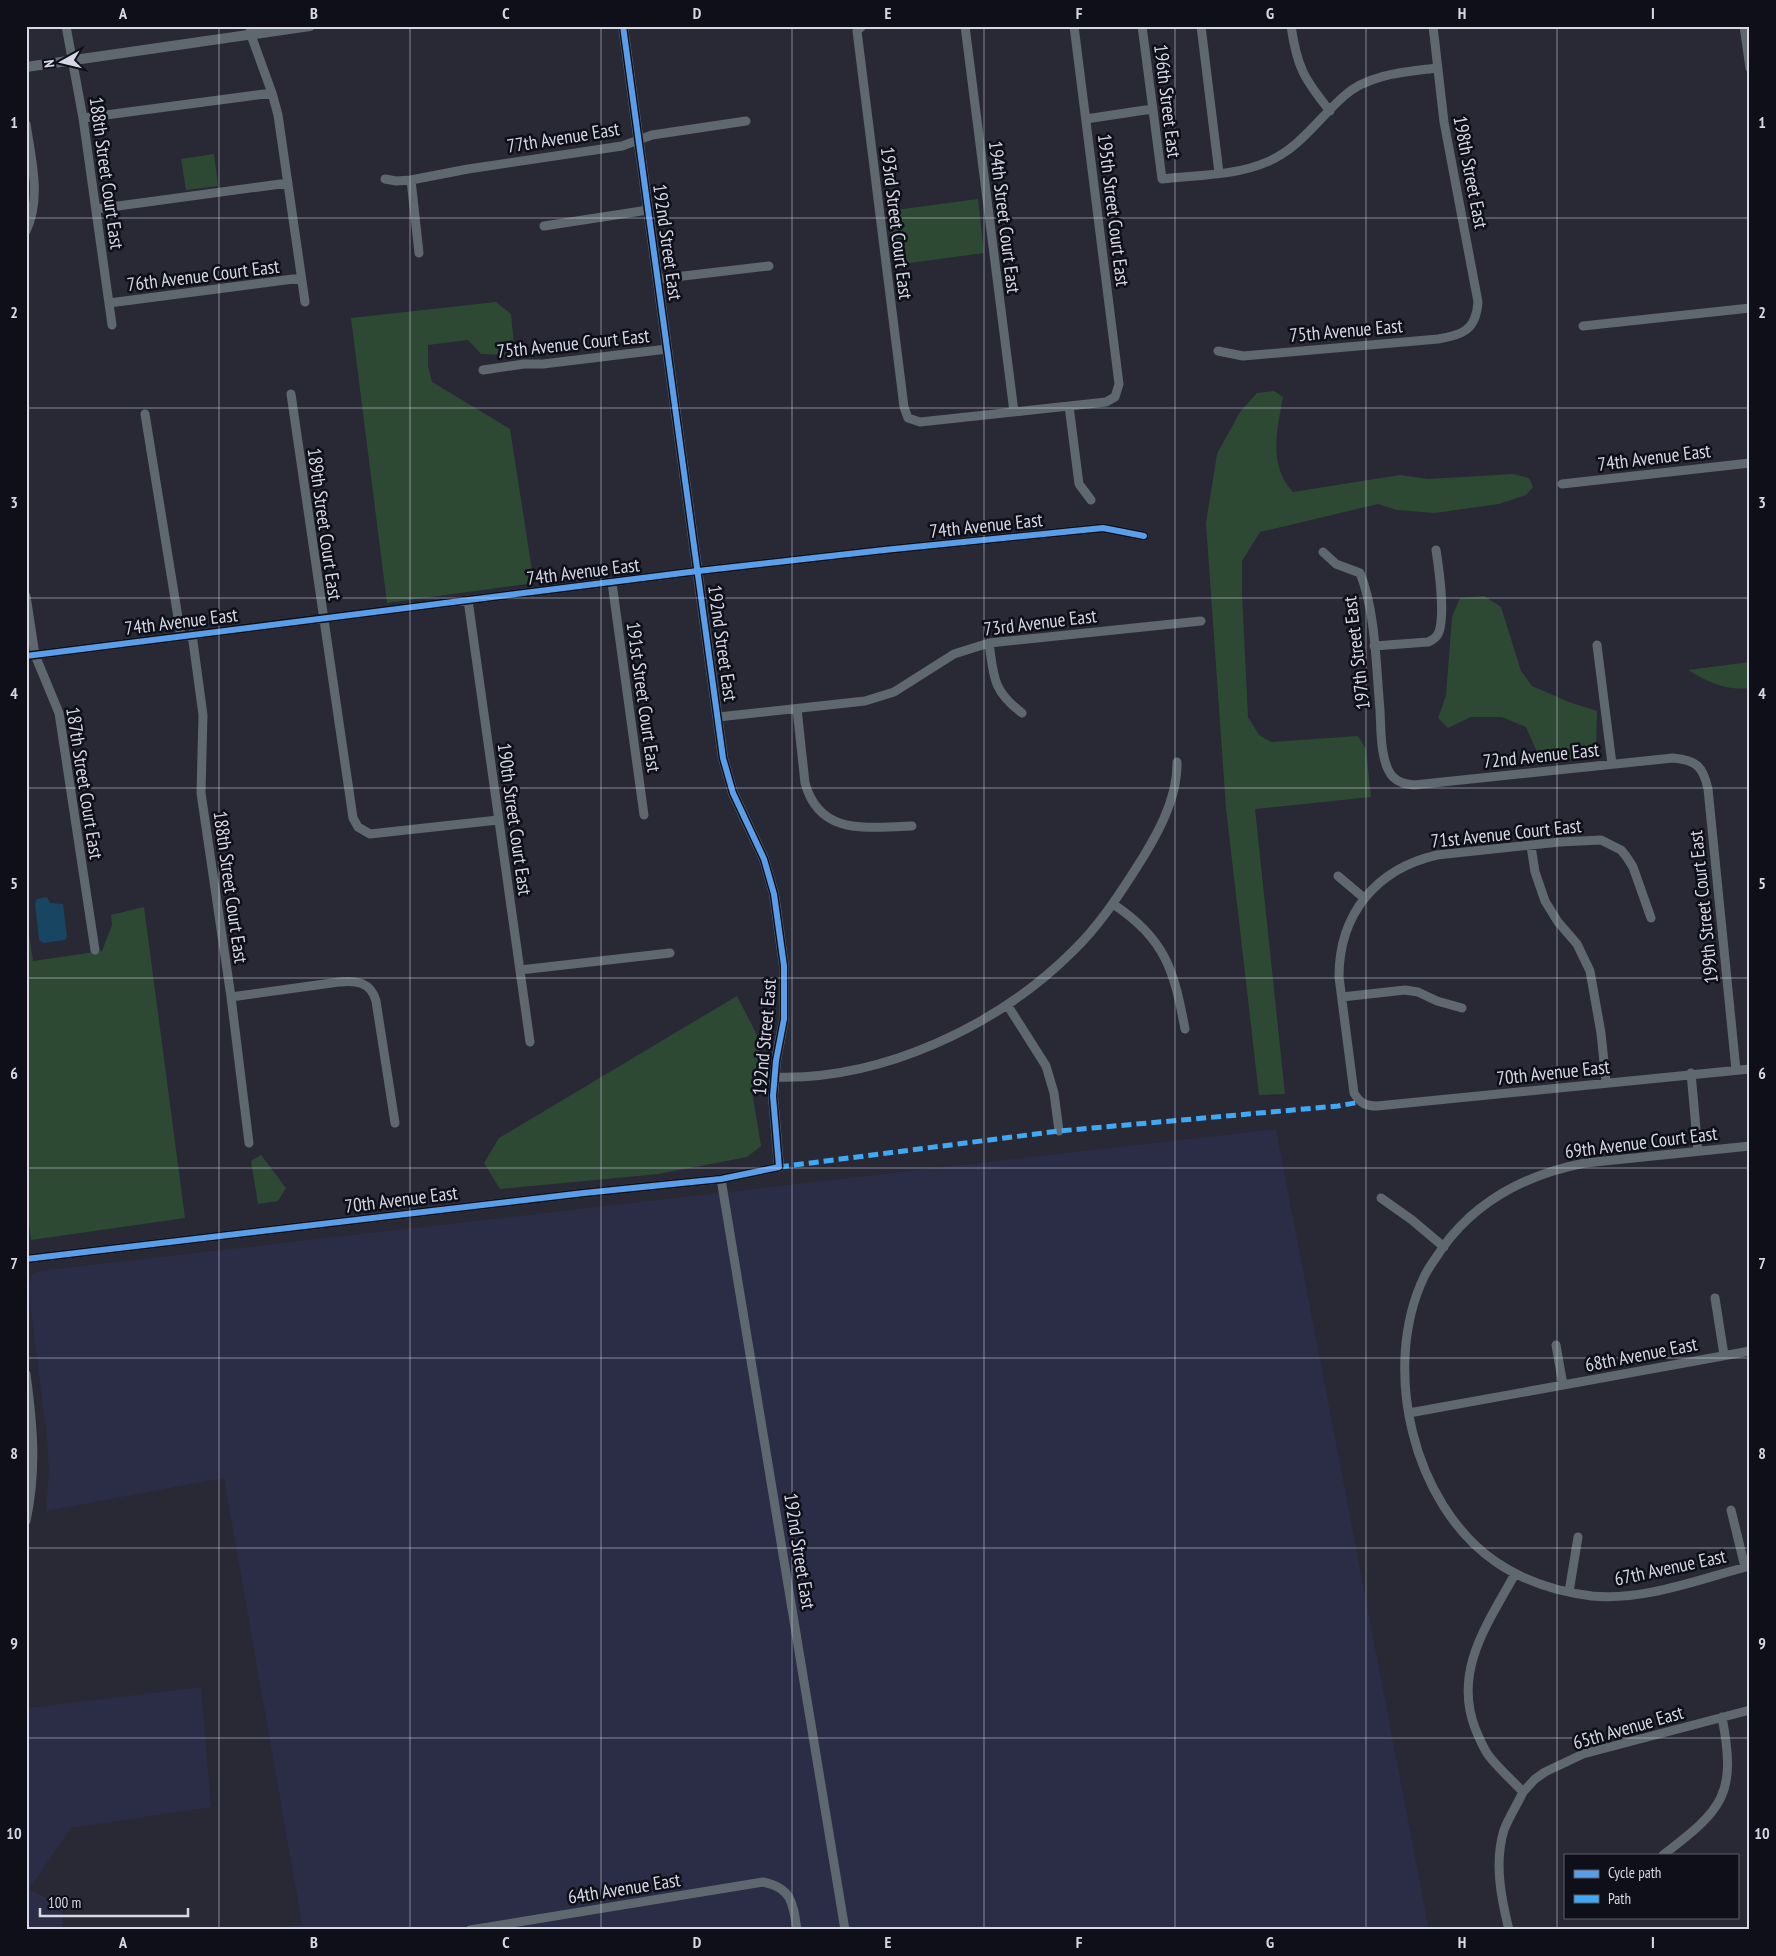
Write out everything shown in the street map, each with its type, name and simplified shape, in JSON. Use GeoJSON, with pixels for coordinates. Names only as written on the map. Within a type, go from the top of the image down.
{"type":"FeatureCollection","features":[{"type":"Feature","properties":{"kind":"street","name":"188th Street Court East"},"geometry":{"type":"LineString","coordinates":[[66,26],[84,118],[112,325]]}},
{"type":"Feature","properties":{"kind":"street"},"geometry":{"type":"LineString","coordinates":[[26,66],[250,30],[310,26]]}},
{"type":"Feature","properties":{"kind":"street","name":"192nd Street East"},"geometry":{"type":"LineString","coordinates":[[623,26],[723,758],[733,793],[764,859],[774,894],[784,966],[784,1019],[774,1078],[773,1096],[779,1168]]}},
{"type":"Feature","properties":{"kind":"street","name":"194th Street Court East"},"geometry":{"type":"LineString","coordinates":[[965,26],[1014,412]]}},
{"type":"Feature","properties":{"kind":"street","name":"195th Street Court East"},"geometry":{"type":"LineString","coordinates":[[1069,406],[1106,402],[1115,397],[1119,384],[1074,26]]}},
{"type":"Feature","properties":{"kind":"street","name":"196th Street East"},"geometry":{"type":"LineString","coordinates":[[1142,26],[1162,179],[1220,173]]}},
{"type":"Feature","properties":{"kind":"street"},"geometry":{"type":"LineString","coordinates":[[1201,26],[1220,173],[1266,163],[1289,150],[1344,95],[1361,85],[1394,74],[1437,68]]}},
{"type":"Feature","properties":{"kind":"street"},"geometry":{"type":"LineString","coordinates":[[1291,26],[1294,52],[1302,72],[1310,86],[1330,111]]}},
{"type":"Feature","properties":{"kind":"street","name":"198th Street East"},"geometry":{"type":"LineString","coordinates":[[1432,26],[1444,122],[1478,302],[1477,316],[1473,323]]}},
{"type":"Feature","properties":{"kind":"street"},"geometry":{"type":"LineString","coordinates":[[1744,26],[1750,68]]}},
{"type":"Feature","properties":{"kind":"street","name":"193rd Street Court East"},"geometry":{"type":"LineString","coordinates":[[859,29],[904,407],[908,418],[920,422],[932,422],[1014,412]]}},
{"type":"Feature","properties":{"kind":"street"},"geometry":{"type":"LineString","coordinates":[[250,30],[278,116],[306,302]]}},
{"type":"Feature","properties":{"kind":"street"},"geometry":{"type":"LineString","coordinates":[[84,118],[272,93]]}},
{"type":"Feature","properties":{"kind":"street"},"geometry":{"type":"LineString","coordinates":[[1086,119],[1152,109]]}},
{"type":"Feature","properties":{"kind":"street","name":"77th Avenue East"},"geometry":{"type":"LineString","coordinates":[[385,178],[396,181],[411,180],[468,168],[622,146],[652,135],[746,121]]}},
{"type":"Feature","properties":{"kind":"street"},"geometry":{"type":"LineString","coordinates":[[26,124],[35,197],[34,210],[26,231]]}},
{"type":"Feature","properties":{"kind":"street"},"geometry":{"type":"LineString","coordinates":[[411,180],[419,253]]}},
{"type":"Feature","properties":{"kind":"street"},"geometry":{"type":"LineString","coordinates":[[96,209],[288,183]]}},
{"type":"Feature","properties":{"kind":"street"},"geometry":{"type":"LineString","coordinates":[[544,226],[648,210]]}},
{"type":"Feature","properties":{"kind":"street"},"geometry":{"type":"LineString","coordinates":[[658,279],[769,266]]}},
{"type":"Feature","properties":{"kind":"street","name":"76th Avenue Court East"},"geometry":{"type":"LineString","coordinates":[[109,303],[301,278]]}},
{"type":"Feature","properties":{"kind":"street"},"geometry":{"type":"LineString","coordinates":[[1582,326],[1750,308]]}},
{"type":"Feature","properties":{"kind":"street","name":"75th Avenue East"},"geometry":{"type":"LineString","coordinates":[[1218,351],[1243,356],[1438,339],[1456,336],[1466,331],[1473,323]]}},
{"type":"Feature","properties":{"kind":"street","name":"75th Avenue Court East"},"geometry":{"type":"LineString","coordinates":[[483,370],[667,349]]}},
{"type":"Feature","properties":{"kind":"street","name":"189th Street Court East"},"geometry":{"type":"LineString","coordinates":[[291,394],[350,805],[358,827],[365,832],[382,834],[498,820]]}},
{"type":"Feature","properties":{"kind":"street"},"geometry":{"type":"LineString","coordinates":[[1014,412],[1069,406],[1079,484],[1091,500]]}},
{"type":"Feature","properties":{"kind":"street"},"geometry":{"type":"LineString","coordinates":[[145,414],[181,636]]}},
{"type":"Feature","properties":{"kind":"street","name":"74th Avenue East"},"geometry":{"type":"LineString","coordinates":[[1562,484],[1750,462]]}},
{"type":"Feature","properties":{"kind":"street","name":"74th Avenue East"},"geometry":{"type":"LineString","coordinates":[[30,655],[698,571],[1104,528],[1144,536]]}},
{"type":"Feature","properties":{"kind":"street"},"geometry":{"type":"LineString","coordinates":[[1374,646],[1434,640],[1439,632],[1441,613],[1436,550]]}},
{"type":"Feature","properties":{"kind":"street","name":"197th Street East"},"geometry":{"type":"LineString","coordinates":[[1323,552],[1336,564],[1360,573],[1368,596],[1383,752],[1390,772]]}},
{"type":"Feature","properties":{"kind":"street","name":"191st Street Court East"},"geometry":{"type":"LineString","coordinates":[[612,583],[644,815]]}},
{"type":"Feature","properties":{"kind":"street","name":"187th Street Court East"},"geometry":{"type":"LineString","coordinates":[[26,596],[30,655],[59,713],[95,950]]}},
{"type":"Feature","properties":{"kind":"street","name":"190th Street Court East"},"geometry":{"type":"LineString","coordinates":[[468,600],[530,1042]]}},
{"type":"Feature","properties":{"kind":"street","name":"73rd Avenue East"},"geometry":{"type":"LineString","coordinates":[[718,717],[865,701],[880,697],[909,684],[954,654],[989,643],[1201,621]]}},
{"type":"Feature","properties":{"kind":"street","name":"188th Street Court East"},"geometry":{"type":"LineString","coordinates":[[192,634],[203,715],[201,793],[231,997],[249,1143]]}},
{"type":"Feature","properties":{"kind":"street"},"geometry":{"type":"LineString","coordinates":[[989,643],[994,678],[999,691],[1007,701],[1022,713]]}},
{"type":"Feature","properties":{"kind":"street"},"geometry":{"type":"LineString","coordinates":[[1597,645],[1612,764]]}},
{"type":"Feature","properties":{"kind":"street"},"geometry":{"type":"LineString","coordinates":[[797,709],[805,783],[807,791],[820,811],[842,825],[860,828],[912,826]]}},
{"type":"Feature","properties":{"kind":"street","name":"72nd Avenue East"},"geometry":{"type":"LineString","coordinates":[[1390,772],[1398,782],[1414,785],[1672,758],[1692,761],[1699,767]]}},
{"type":"Feature","properties":{"kind":"street"},"geometry":{"type":"LineString","coordinates":[[774,1078],[790,1078],[845,1071],[904,1056],[955,1035],[1008,1006],[1048,975],[1075,950],[1113,904],[1147,852],[1165,815],[1177,780],[1177,762]]}},
{"type":"Feature","properties":{"kind":"street","name":"199th Street Court East"},"geometry":{"type":"LineString","coordinates":[[1699,767],[1705,777],[1708,789],[1736,1070]]}},
{"type":"Feature","properties":{"kind":"street","name":"71st Avenue Court East"},"geometry":{"type":"LineString","coordinates":[[1360,1102],[1354,1093],[1339,959],[1348,926],[1364,898],[1388,875],[1420,859],[1437,855],[1601,840],[1621,850],[1633,867],[1651,918]]}},
{"type":"Feature","properties":{"kind":"street"},"geometry":{"type":"LineString","coordinates":[[1531,846],[1535,872],[1545,901],[1558,922],[1577,944],[1590,971],[1600,1024],[1606,1082]]}},
{"type":"Feature","properties":{"kind":"street"},"geometry":{"type":"LineString","coordinates":[[1338,876],[1364,898]]}},
{"type":"Feature","properties":{"kind":"street"},"geometry":{"type":"LineString","coordinates":[[1113,904],[1137,922],[1151,936],[1168,964],[1176,984],[1185,1029]]}},
{"type":"Feature","properties":{"kind":"street"},"geometry":{"type":"LineString","coordinates":[[520,970],[670,953]]}},
{"type":"Feature","properties":{"kind":"street"},"geometry":{"type":"LineString","coordinates":[[231,997],[349,981],[362,983],[370,989],[376,1001],[395,1123]]}},
{"type":"Feature","properties":{"kind":"street"},"geometry":{"type":"LineString","coordinates":[[1342,997],[1405,990],[1418,992],[1438,1001],[1462,1008]]}},
{"type":"Feature","properties":{"kind":"street"},"geometry":{"type":"LineString","coordinates":[[1008,1006],[1046,1066],[1054,1093],[1059,1130]]}},
{"type":"Feature","properties":{"kind":"street","name":"70th Avenue East"},"geometry":{"type":"LineString","coordinates":[[1360,1102],[1368,1106],[1386,1105],[1750,1068]]}},
{"type":"Feature","properties":{"kind":"street"},"geometry":{"type":"LineString","coordinates":[[1691,1074],[1698,1150]]}},
{"type":"Feature","properties":{"kind":"street","name":"69th Avenue Court East"},"geometry":{"type":"LineString","coordinates":[[1444,1247],[1457,1228],[1478,1209],[1506,1190],[1531,1178],[1560,1168],[1585,1163],[1750,1146]]}},
{"type":"Feature","properties":{"kind":"street","name":"70th Avenue East"},"geometry":{"type":"LineString","coordinates":[[26,1259],[584,1193],[721,1179],[779,1168]]}},
{"type":"Feature","properties":{"kind":"street","name":"192nd Street East"},"geometry":{"type":"LineString","coordinates":[[721,1179],[845,1930]]}},
{"type":"Feature","properties":{"kind":"street"},"geometry":{"type":"LineString","coordinates":[[1381,1198],[1412,1220],[1444,1247],[1424,1277],[1410,1316],[1406,1340],[1404,1362],[1405,1390],[1420,1455],[1444,1507],[1476,1546],[1494,1561],[1515,1574],[1473,1655],[1469,1672],[1468,1694],[1470,1715],[1480,1741],[1488,1755],[1523,1792],[1508,1821],[1499,1851],[1500,1880],[1509,1930]]}},
{"type":"Feature","properties":{"kind":"street","name":"68th Avenue East"},"geometry":{"type":"LineString","coordinates":[[1715,1298],[1724,1355]]}},
{"type":"Feature","properties":{"kind":"street","name":"68th Avenue East"},"geometry":{"type":"LineString","coordinates":[[1556,1344],[1563,1385]]}},
{"type":"Feature","properties":{"kind":"street","name":"68th Avenue East"},"geometry":{"type":"LineString","coordinates":[[1409,1413],[1750,1351]]}},
{"type":"Feature","properties":{"kind":"street"},"geometry":{"type":"LineString","coordinates":[[26,1374],[32,1421],[34,1461],[26,1521]]}},
{"type":"Feature","properties":{"kind":"street","name":"67th Avenue East"},"geometry":{"type":"LineString","coordinates":[[1515,1574],[1548,1587],[1569,1592],[1609,1596],[1639,1594],[1747,1567],[1731,1510]]}},
{"type":"Feature","properties":{"kind":"street"},"geometry":{"type":"LineString","coordinates":[[1569,1592],[1578,1537]]}},
{"type":"Feature","properties":{"kind":"street","name":"65th Avenue East"},"geometry":{"type":"LineString","coordinates":[[1523,1792],[1535,1779],[1545,1772],[1583,1754],[1750,1710]]}},
{"type":"Feature","properties":{"kind":"street"},"geometry":{"type":"LineString","coordinates":[[1664,1854],[1693,1832],[1708,1816],[1726,1786],[1728,1758],[1722,1717]]}},
{"type":"Feature","properties":{"kind":"street","name":"64th Avenue East"},"geometry":{"type":"LineString","coordinates":[[470,1930],[763,1882],[782,1888],[790,1898],[797,1930]]}},
{"type":"Feature","properties":{"kind":"shaded area"},"geometry":{"type":"Polygon","coordinates":[[[47,897],[50,903],[63,904],[67,937],[65,940],[43,943],[39,940],[35,903],[37,899],[47,897]]]}},
{"type":"Feature","properties":{"kind":"shaded area"},"geometry":{"type":"Polygon","coordinates":[[[1276,1129],[1429,1930],[269,1930],[302,1924],[224,1478],[46,1511],[49,1472],[47,1439],[28,1287],[32,1275],[39,1271],[1276,1129]]]}},
{"type":"Feature","properties":{"kind":"shaded area"},"geometry":{"type":"Polygon","coordinates":[[[201,1687],[211,1807],[71,1828],[29,1889],[62,1906],[63,1930],[26,1930],[26,1711],[28,1708],[201,1687]]]}},
{"type":"Feature","properties":{"kind":"green space"},"geometry":{"type":"Polygon","coordinates":[[[214,154],[218,186],[186,190],[181,159],[214,154]]]}},
{"type":"Feature","properties":{"kind":"green space"},"geometry":{"type":"Polygon","coordinates":[[[978,199],[984,253],[895,265],[888,211],[978,199]]]}},
{"type":"Feature","properties":{"kind":"green space"},"geometry":{"type":"Polygon","coordinates":[[[496,302],[511,314],[514,345],[505,355],[481,354],[468,340],[428,345],[428,366],[432,382],[510,429],[534,583],[387,603],[351,318],[496,302]]]}},
{"type":"Feature","properties":{"kind":"green space"},"geometry":{"type":"Polygon","coordinates":[[[1274,391],[1283,397],[1277,434],[1277,459],[1285,482],[1293,492],[1400,475],[1428,479],[1513,474],[1529,478],[1533,487],[1526,495],[1499,504],[1435,513],[1397,510],[1378,504],[1260,532],[1242,561],[1248,717],[1259,735],[1271,742],[1358,736],[1366,749],[1371,797],[1255,809],[1285,1094],[1259,1095],[1226,808],[1206,523],[1217,454],[1240,412],[1257,393],[1274,391]]]}},
{"type":"Feature","properties":{"kind":"green space"},"geometry":{"type":"Polygon","coordinates":[[[1484,596],[1501,607],[1521,671],[1532,686],[1569,702],[1597,711],[1596,755],[1591,759],[1550,759],[1537,752],[1526,727],[1502,717],[1471,717],[1448,728],[1438,718],[1446,696],[1452,617],[1460,598],[1484,596]]]}},
{"type":"Feature","properties":{"kind":"green space"},"geometry":{"type":"Polygon","coordinates":[[[1750,662],[1750,688],[1742,689],[1717,685],[1688,670],[1750,662]]]}},
{"type":"Feature","properties":{"kind":"green space"},"geometry":{"type":"Polygon","coordinates":[[[144,907],[185,1218],[31,1240],[26,1201],[26,915],[33,961],[102,951],[112,925],[111,915],[144,907]]]}},
{"type":"Feature","properties":{"kind":"green space"},"geometry":{"type":"Polygon","coordinates":[[[737,996],[761,1043],[752,1091],[761,1146],[747,1157],[658,1174],[500,1189],[484,1163],[499,1138],[737,996]]]}},
{"type":"Feature","properties":{"kind":"green space"},"geometry":{"type":"Polygon","coordinates":[[[261,1155],[286,1188],[278,1201],[258,1204],[251,1161],[261,1155]]]}},
{"type":"Feature","properties":{"kind":"marked path"},"geometry":{"type":"LineString","coordinates":[[779,1167],[1059,1131],[1338,1106],[1360,1102]]}},
{"type":"Feature","properties":{"kind":"cycle path"},"geometry":{"type":"LineString","coordinates":[[26,1259],[584,1193],[721,1179],[779,1167],[773,1096],[776,1061],[784,1019],[784,966],[774,894],[764,859],[733,793],[723,758],[623,26]]}},
{"type":"Feature","properties":{"kind":"cycle path"},"geometry":{"type":"LineString","coordinates":[[26,656],[698,571],[884,550],[1103,528],[1144,536]]}}]}
